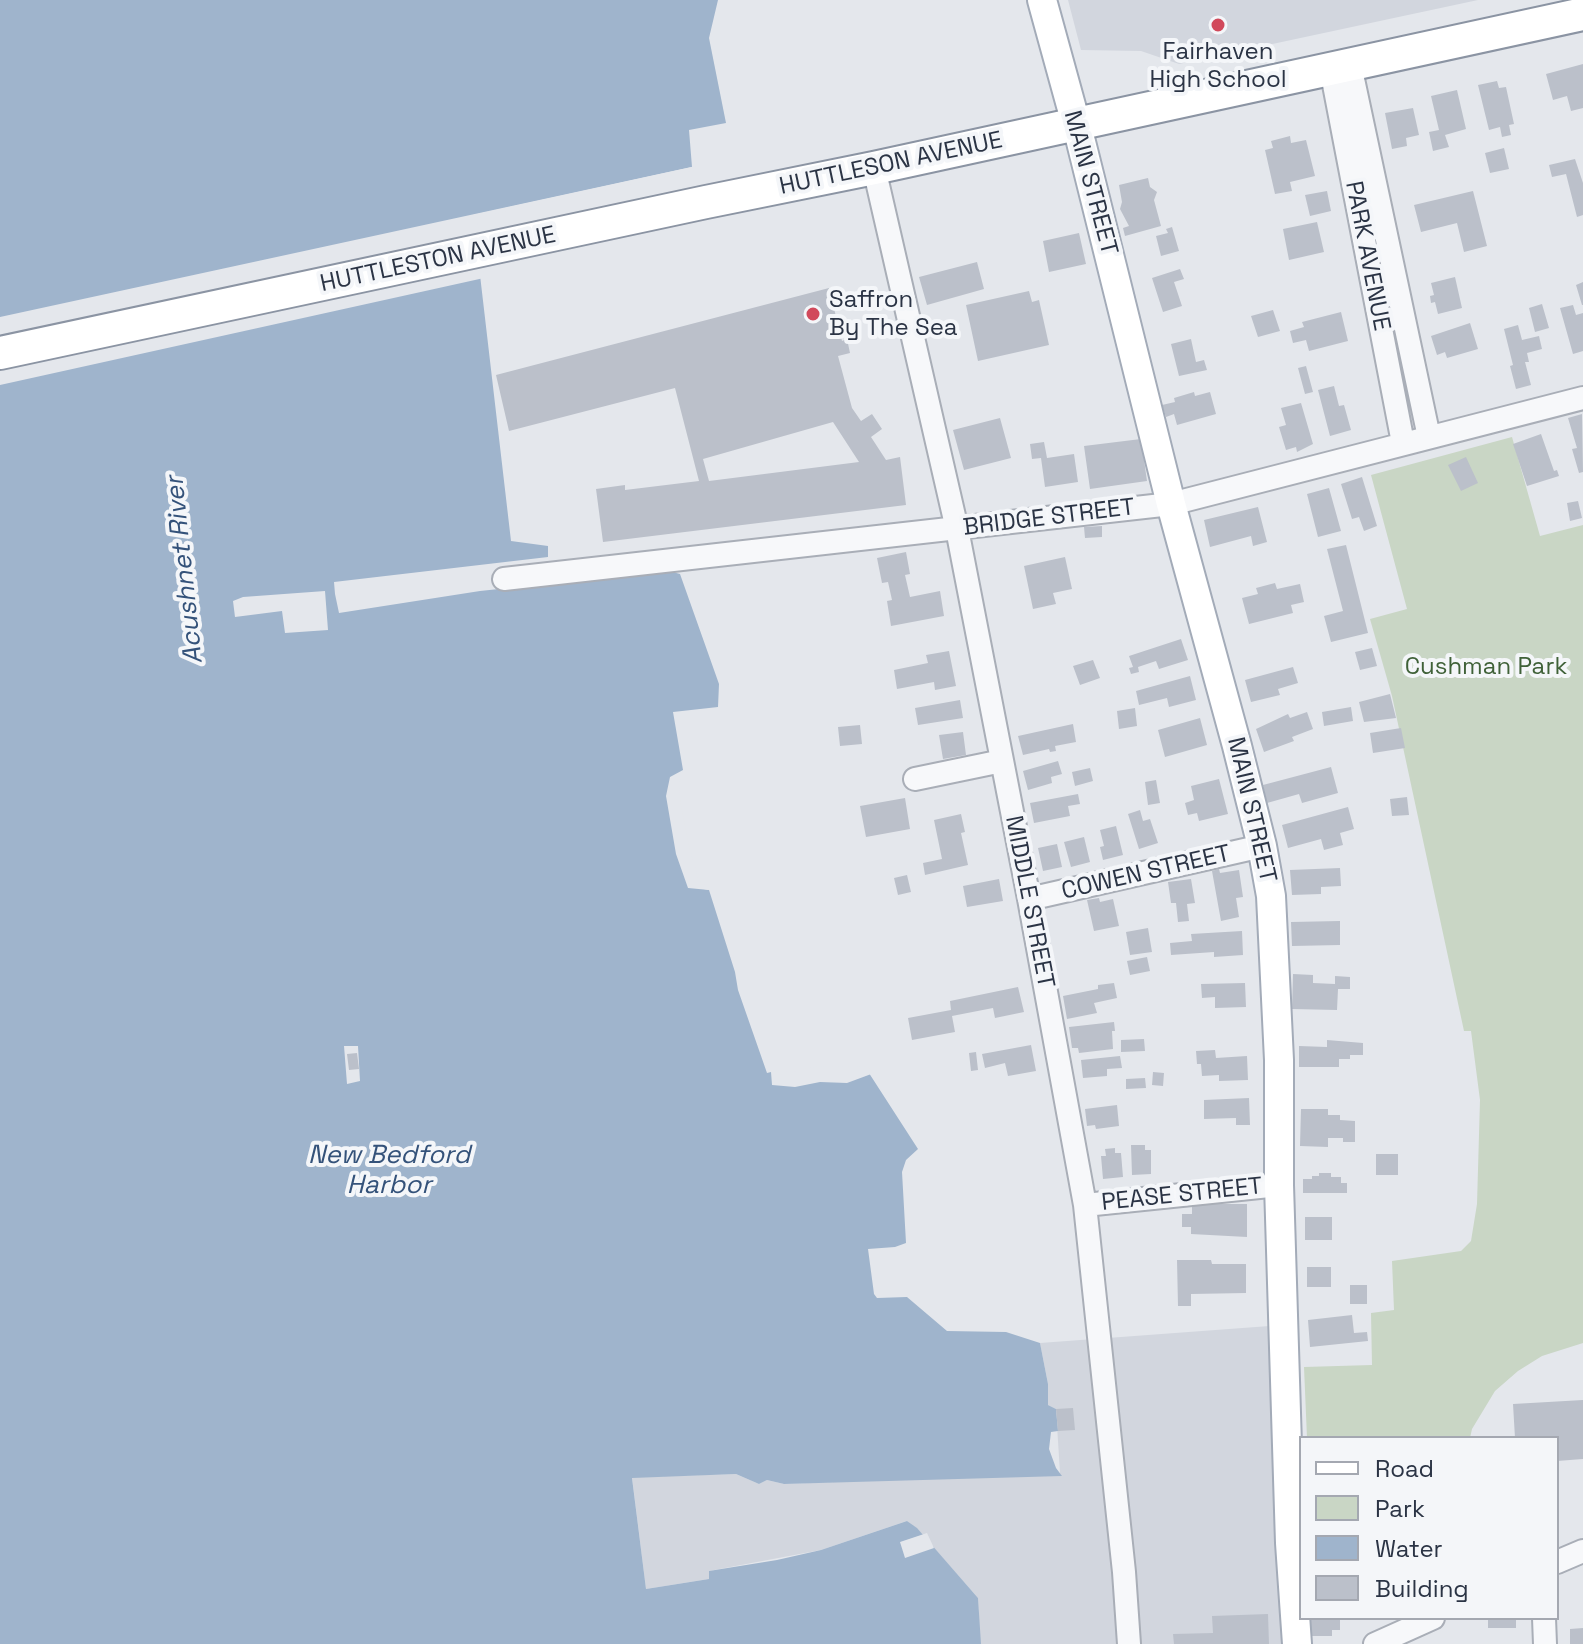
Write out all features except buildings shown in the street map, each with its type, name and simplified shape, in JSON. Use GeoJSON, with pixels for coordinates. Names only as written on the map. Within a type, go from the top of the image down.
{"type":"FeatureCollection","features":[{"type":"Feature","properties":{"kind":"highway"},"geometry":{"type":"LineString","coordinates":[[1075,125],[1583,14]]}},
{"type":"Feature","properties":{"kind":"highway","name":"HUTTLESON AVENUE"},"geometry":{"type":"LineString","coordinates":[[706,202],[1075,125]]}},
{"type":"Feature","properties":{"kind":"highway","name":"HUTTLESTON AVENUE"},"geometry":{"type":"LineString","coordinates":[[0,353],[706,202]]}},
{"type":"Feature","properties":{"kind":"main road","name":"MAIN STREET"},"geometry":{"type":"LineString","coordinates":[[1042,0],[1262,846],[1271,896],[1279,1060],[1279,1185],[1290,1530],[1297,1644]]}},
{"type":"Feature","properties":{"kind":"street"},"geometry":{"type":"LineString","coordinates":[[1340,67],[1429,437]]}},
{"type":"Feature","properties":{"kind":"street","name":"PARK AVENUE"},"geometry":{"type":"LineString","coordinates":[[1340,67],[1403,443]]}},
{"type":"Feature","properties":{"kind":"street","name":"MIDDLE STREET"},"geometry":{"type":"LineString","coordinates":[[874,168],[957,529],[1085,1205],[1129,1644]]}},
{"type":"Feature","properties":{"kind":"street","name":"BRIDGE STREET"},"geometry":{"type":"LineString","coordinates":[[504,579],[1171,504],[1583,398]]}},
{"type":"Feature","properties":{"kind":"street"},"geometry":{"type":"LineString","coordinates":[[915,779],[1002,761]]}},
{"type":"Feature","properties":{"kind":"street","name":"COWEN STREET"},"geometry":{"type":"LineString","coordinates":[[1029,899],[1262,846]]}},
{"type":"Feature","properties":{"kind":"street","name":"PEASE STREET"},"geometry":{"type":"LineString","coordinates":[[1085,1205],[1279,1185]]}},
{"type":"Feature","properties":{"kind":"street"},"geometry":{"type":"LineString","coordinates":[[1559,1561],[1583,1551]]}},
{"type":"Feature","properties":{"kind":"street"},"geometry":{"type":"LineString","coordinates":[[1375,1644],[1429,1620]]}},
{"type":"Feature","properties":{"kind":"street"},"geometry":{"type":"LineString","coordinates":[[1544,1620],[1545,1644]]}},
{"type":"Feature","properties":{"kind":"shaded area","name":"Fairhaven High School"},"geometry":{"type":"Polygon","coordinates":[[[1068,0],[1478,0],[1179,64],[1141,51],[1081,50],[1068,0]]]}},
{"type":"Feature","properties":{"kind":"shaded area"},"geometry":{"type":"Polygon","coordinates":[[[1283,1325],[1297,1644],[980,1644],[978,1598],[907,1521],[821,1550],[709,1571],[709,1579],[646,1589],[632,1477],[736,1474],[759,1484],[767,1480],[784,1484],[1060,1473],[1056,1409],[1048,1405],[1048,1384],[1040,1343],[1283,1325]]]}},
{"type":"Feature","properties":{"kind":"green space","name":"Cushman Park"},"geometry":{"type":"Polygon","coordinates":[[[1512,437],[1540,536],[1583,525],[1583,1343],[1542,1356],[1518,1371],[1495,1391],[1470,1436],[1307,1436],[1304,1367],[1372,1365],[1371,1313],[1394,1310],[1392,1261],[1461,1251],[1471,1241],[1477,1204],[1480,1100],[1471,1031],[1464,1031],[1392,696],[1370,619],[1407,609],[1371,475],[1512,437]]]}},
{"type":"Feature","properties":{"kind":"water","name":"New Bedford Harbor"},"geometry":{"type":"Polygon","coordinates":[[[0,0],[718,0],[709,38],[726,123],[689,130],[692,167],[473,215],[511,541],[548,546],[548,557],[334,582],[335,594],[339,613],[480,591],[669,571],[680,574],[719,684],[718,707],[673,712],[683,770],[675,782],[676,800],[699,888],[709,890],[738,990],[767,1073],[867,1070],[918,1149],[906,1160],[902,1172],[906,1243],[868,1249],[874,1294],[877,1298],[907,1297],[947,1331],[1006,1332],[1040,1343],[1048,1384],[1048,1405],[1056,1409],[1058,1431],[1051,1432],[1049,1449],[1062,1476],[784,1484],[767,1480],[759,1484],[736,1474],[632,1478],[646,1589],[709,1579],[709,1571],[821,1550],[907,1521],[917,1528],[978,1598],[981,1644],[0,1644],[0,0]]]}},
{"type":"Feature","properties":{"kind":"pier"},"geometry":{"type":"Polygon","coordinates":[[[696,166],[693,171],[477,218],[484,278],[0,385],[0,317],[696,166]]]}},
{"type":"Feature","properties":{"kind":"pier"},"geometry":{"type":"Polygon","coordinates":[[[325,591],[328,630],[285,633],[282,611],[235,617],[233,601],[243,597],[325,591]]]}},
{"type":"Feature","properties":{"kind":"pier"},"geometry":{"type":"Polygon","coordinates":[[[683,770],[679,783],[680,800],[690,850],[699,881],[709,890],[688,888],[676,854],[666,796],[670,777],[683,770]]]}},
{"type":"Feature","properties":{"kind":"pier"},"geometry":{"type":"Polygon","coordinates":[[[344,1046],[358,1046],[360,1081],[347,1084],[344,1046]]]}},
{"type":"Feature","properties":{"kind":"pier"},"geometry":{"type":"Polygon","coordinates":[[[867,1066],[874,1073],[847,1083],[820,1082],[795,1087],[772,1085],[771,1072],[775,1070],[791,1072],[814,1067],[867,1066]]]}},
{"type":"Feature","properties":{"kind":"pier"},"geometry":{"type":"Polygon","coordinates":[[[927,1533],[934,1548],[905,1558],[900,1542],[927,1533]]]}},
{"type":"Feature","properties":{"kind":"place","name":"Fairhaven High School"},"geometry":{"type":"Point","coordinates":[1218,25]}},
{"type":"Feature","properties":{"kind":"place","name":"Saffron By The Sea"},"geometry":{"type":"Point","coordinates":[813,314]}},
{"type":"Feature","properties":{"kind":"water label","name":"Acushnet River"},"geometry":{"type":"Point","coordinates":[185,570]}}]}
